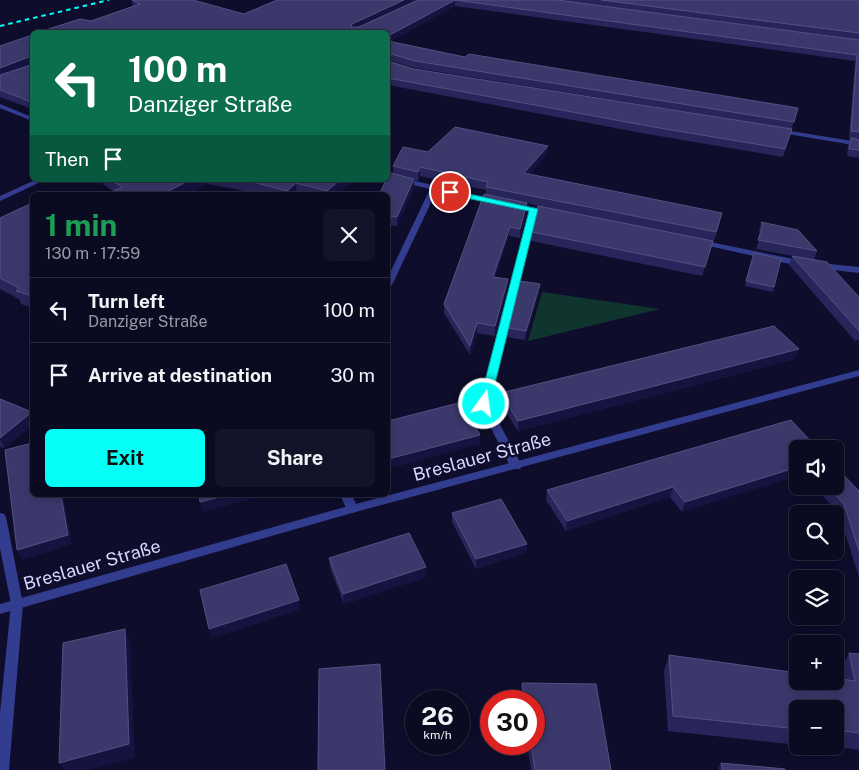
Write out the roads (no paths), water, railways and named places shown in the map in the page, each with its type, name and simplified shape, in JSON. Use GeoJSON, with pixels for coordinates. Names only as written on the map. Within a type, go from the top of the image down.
{"type":"FeatureCollection","features":[{"type":"Feature","properties":{"kind":"street"},"geometry":{"type":"LineString","coordinates":[[0,106],[30,118]]}},
{"type":"Feature","properties":{"kind":"street"},"geometry":{"type":"LineString","coordinates":[[773,130],[859,144]]}},
{"type":"Feature","properties":{"kind":"street"},"geometry":{"type":"LineString","coordinates":[[390,178],[434,189],[562,215]]}},
{"type":"Feature","properties":{"kind":"street"},"geometry":{"type":"LineString","coordinates":[[0,199],[37,182]]}},
{"type":"Feature","properties":{"kind":"street"},"geometry":{"type":"LineString","coordinates":[[390,281],[434,189]]}},
{"type":"Feature","properties":{"kind":"street"},"geometry":{"type":"LineString","coordinates":[[516,466],[484,404],[533,209]]}},
{"type":"Feature","properties":{"kind":"street"},"geometry":{"type":"LineString","coordinates":[[692,240],[802,264],[859,270]]}},
{"type":"Feature","properties":{"kind":"street","name":"Breslauer Straße"},"geometry":{"type":"LineString","coordinates":[[0,609],[352,509],[859,373]]}},
{"type":"Feature","properties":{"kind":"street"},"geometry":{"type":"LineString","coordinates":[[347,497],[352,509]]}},
{"type":"Feature","properties":{"kind":"street"},"geometry":{"type":"LineString","coordinates":[[0,517],[17,604],[2,770]]}},
{"type":"Feature","properties":{"kind":"railway"},"geometry":{"type":"LineString","coordinates":[[0,26],[109,0]]}}]}
